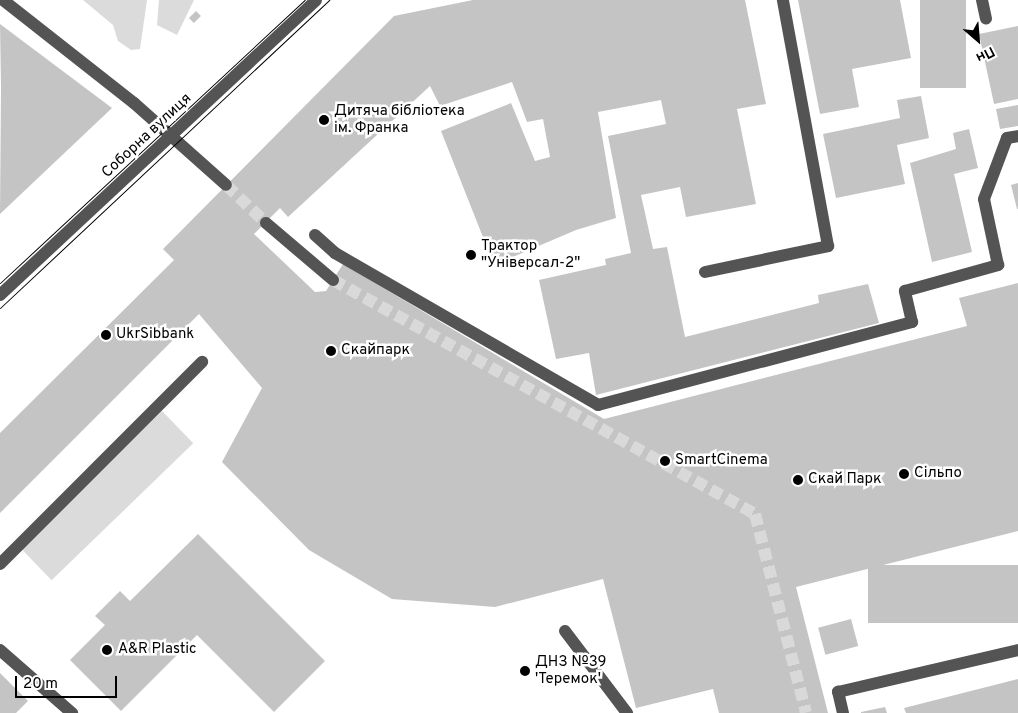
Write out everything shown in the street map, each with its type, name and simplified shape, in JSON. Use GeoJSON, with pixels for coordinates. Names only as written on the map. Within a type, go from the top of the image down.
{"type":"FeatureCollection","features":[{"type":"Feature","properties":{"kind":"street"},"geometry":{"type":"LineString","coordinates":[[3,0],[171,136],[226,185]]}},
{"type":"Feature","properties":{"kind":"street","name":"Соборна вулиця"},"geometry":{"type":"LineString","coordinates":[[0,296],[316,0]]}},
{"type":"Feature","properties":{"kind":"street"},"geometry":{"type":"LineString","coordinates":[[706,272],[828,246],[783,0]]}},
{"type":"Feature","properties":{"kind":"street"},"geometry":{"type":"LineString","coordinates":[[982,0],[986,19]]}},
{"type":"Feature","properties":{"kind":"street"},"geometry":{"type":"LineString","coordinates":[[314,235],[335,253],[598,405],[912,322],[904,291],[998,265],[984,199],[1007,138],[1018,136]]}},
{"type":"Feature","properties":{"kind":"street"},"geometry":{"type":"LineString","coordinates":[[266,223],[334,280]]}},
{"type":"Feature","properties":{"kind":"street"},"geometry":{"type":"LineString","coordinates":[[0,564],[202,362]]}},
{"type":"Feature","properties":{"kind":"street"},"geometry":{"type":"LineString","coordinates":[[565,631],[627,713]]}},
{"type":"Feature","properties":{"kind":"street"},"geometry":{"type":"LineString","coordinates":[[0,650],[72,713]]}},
{"type":"Feature","properties":{"kind":"street"},"geometry":{"type":"LineString","coordinates":[[842,713],[838,692],[1018,650]]}},
{"type":"Feature","properties":{"kind":"shaded area"},"geometry":{"type":"Polygon","coordinates":[[[83,0],[147,0],[140,49],[131,50],[118,41],[113,25],[83,0]]]}},
{"type":"Feature","properties":{"kind":"shaded area"},"geometry":{"type":"Polygon","coordinates":[[[159,0],[194,0],[177,35],[157,25],[159,0]]]}},
{"type":"Feature","properties":{"kind":"shaded area"},"geometry":{"type":"Polygon","coordinates":[[[162,411],[193,443],[52,580],[20,548],[162,411]]]}},
{"type":"Feature","properties":{"kind":"building"},"geometry":{"type":"Polygon","coordinates":[[[473,0],[745,0],[766,104],[737,109],[756,204],[686,217],[680,187],[641,195],[653,249],[667,247],[685,337],[819,303],[818,295],[868,284],[879,323],[596,395],[589,353],[556,359],[539,280],[606,265],[605,259],[631,253],[608,136],[666,124],[661,100],[598,112],[616,218],[576,230],[494,265],[441,131],[511,103],[535,161],[550,157],[543,119],[527,122],[512,82],[440,106],[430,86],[288,217],[280,208],[254,234],[315,292],[326,291],[343,264],[604,419],[967,326],[959,298],[1018,283],[1018,531],[796,587],[828,713],[719,713],[713,689],[636,708],[603,579],[495,607],[392,599],[309,550],[222,462],[262,388],[199,314],[0,513],[0,433],[174,260],[163,249],[394,16],[473,0]]]}},
{"type":"Feature","properties":{"kind":"building"},"geometry":{"type":"Polygon","coordinates":[[[798,0],[900,0],[911,58],[852,69],[859,107],[820,114],[798,0]]]}},
{"type":"Feature","properties":{"kind":"building"},"geometry":{"type":"Polygon","coordinates":[[[920,0],[966,0],[966,88],[920,88],[920,0]]]}},
{"type":"Feature","properties":{"kind":"building"},"geometry":{"type":"Polygon","coordinates":[[[196,11],[201,16],[194,23],[189,18],[196,11]]]}},
{"type":"Feature","properties":{"kind":"building"},"geometry":{"type":"Polygon","coordinates":[[[0,24],[112,108],[0,214],[1,87],[0,24]]]}},
{"type":"Feature","properties":{"kind":"building"},"geometry":{"type":"Polygon","coordinates":[[[1018,26],[1018,99],[994,104],[979,34],[1018,26]]]}},
{"type":"Feature","properties":{"kind":"building"},"geometry":{"type":"Polygon","coordinates":[[[921,96],[929,138],[897,145],[905,184],[836,198],[823,134],[900,118],[897,100],[921,96]]]}},
{"type":"Feature","properties":{"kind":"building"},"geometry":{"type":"Polygon","coordinates":[[[1018,105],[1018,126],[1000,129],[996,109],[1018,105]]]}},
{"type":"Feature","properties":{"kind":"building"},"geometry":{"type":"Polygon","coordinates":[[[969,129],[978,168],[954,174],[972,252],[932,262],[910,163],[956,149],[953,133],[969,129]]]}},
{"type":"Feature","properties":{"kind":"building"},"geometry":{"type":"Polygon","coordinates":[[[1018,183],[1018,209],[1017,209],[1011,185],[1018,183]]]}},
{"type":"Feature","properties":{"kind":"building"},"geometry":{"type":"Polygon","coordinates":[[[198,534],[325,661],[274,712],[197,635],[121,711],[70,660],[105,625],[95,616],[120,591],[130,601],[198,534]]]}},
{"type":"Feature","properties":{"kind":"building"},"geometry":{"type":"Polygon","coordinates":[[[868,565],[1018,565],[1018,623],[868,623],[868,565]]]}},
{"type":"Feature","properties":{"kind":"building"},"geometry":{"type":"Polygon","coordinates":[[[851,619],[858,646],[825,655],[818,628],[851,619]]]}},
{"type":"Feature","properties":{"kind":"building"},"geometry":{"type":"Polygon","coordinates":[[[0,673],[28,701],[16,713],[0,713],[0,673]]]}},
{"type":"Feature","properties":{"kind":"building"},"geometry":{"type":"Polygon","coordinates":[[[1018,679],[1018,713],[906,713],[904,708],[1018,679]]]}},
{"type":"Feature","properties":{"kind":"building"},"geometry":{"type":"Polygon","coordinates":[[[885,707],[887,713],[861,713],[861,712],[885,707]]]}},
{"type":"Feature","properties":{"kind":"tunnel"},"geometry":{"type":"LineString","coordinates":[[226,185],[266,223]]}},
{"type":"Feature","properties":{"kind":"tunnel"},"geometry":{"type":"LineString","coordinates":[[333,280],[755,514],[806,713]]}},
{"type":"Feature","properties":{"kind":"tram line"},"geometry":{"type":"LineString","coordinates":[[0,283],[305,0]]}},
{"type":"Feature","properties":{"kind":"tram line"},"geometry":{"type":"LineString","coordinates":[[0,308],[329,0]]}},
{"type":"Feature","properties":{"kind":"place","name":"Дитяча бібліотека ім. Франка"},"geometry":{"type":"Point","coordinates":[324,120]}},
{"type":"Feature","properties":{"kind":"place","name":"Трактор \"Універсал-2\""},"geometry":{"type":"Point","coordinates":[471,255]}},
{"type":"Feature","properties":{"kind":"place","name":"UkrSibbank"},"geometry":{"type":"Point","coordinates":[106,335]}},
{"type":"Feature","properties":{"kind":"place","name":"Скайпарк"},"geometry":{"type":"Point","coordinates":[331,351]}},
{"type":"Feature","properties":{"kind":"place","name":"SmartCinema"},"geometry":{"type":"Point","coordinates":[665,461]}},
{"type":"Feature","properties":{"kind":"place","name":"Сільпо"},"geometry":{"type":"Point","coordinates":[904,474]}},
{"type":"Feature","properties":{"kind":"place","name":"Скай Парк"},"geometry":{"type":"Point","coordinates":[798,480]}},
{"type":"Feature","properties":{"kind":"place","name":"A&R Plastic"},"geometry":{"type":"Point","coordinates":[107,650]}},
{"type":"Feature","properties":{"kind":"place","name":"ДНЗ №39 'Теремок'"},"geometry":{"type":"Point","coordinates":[525,671]}}]}
